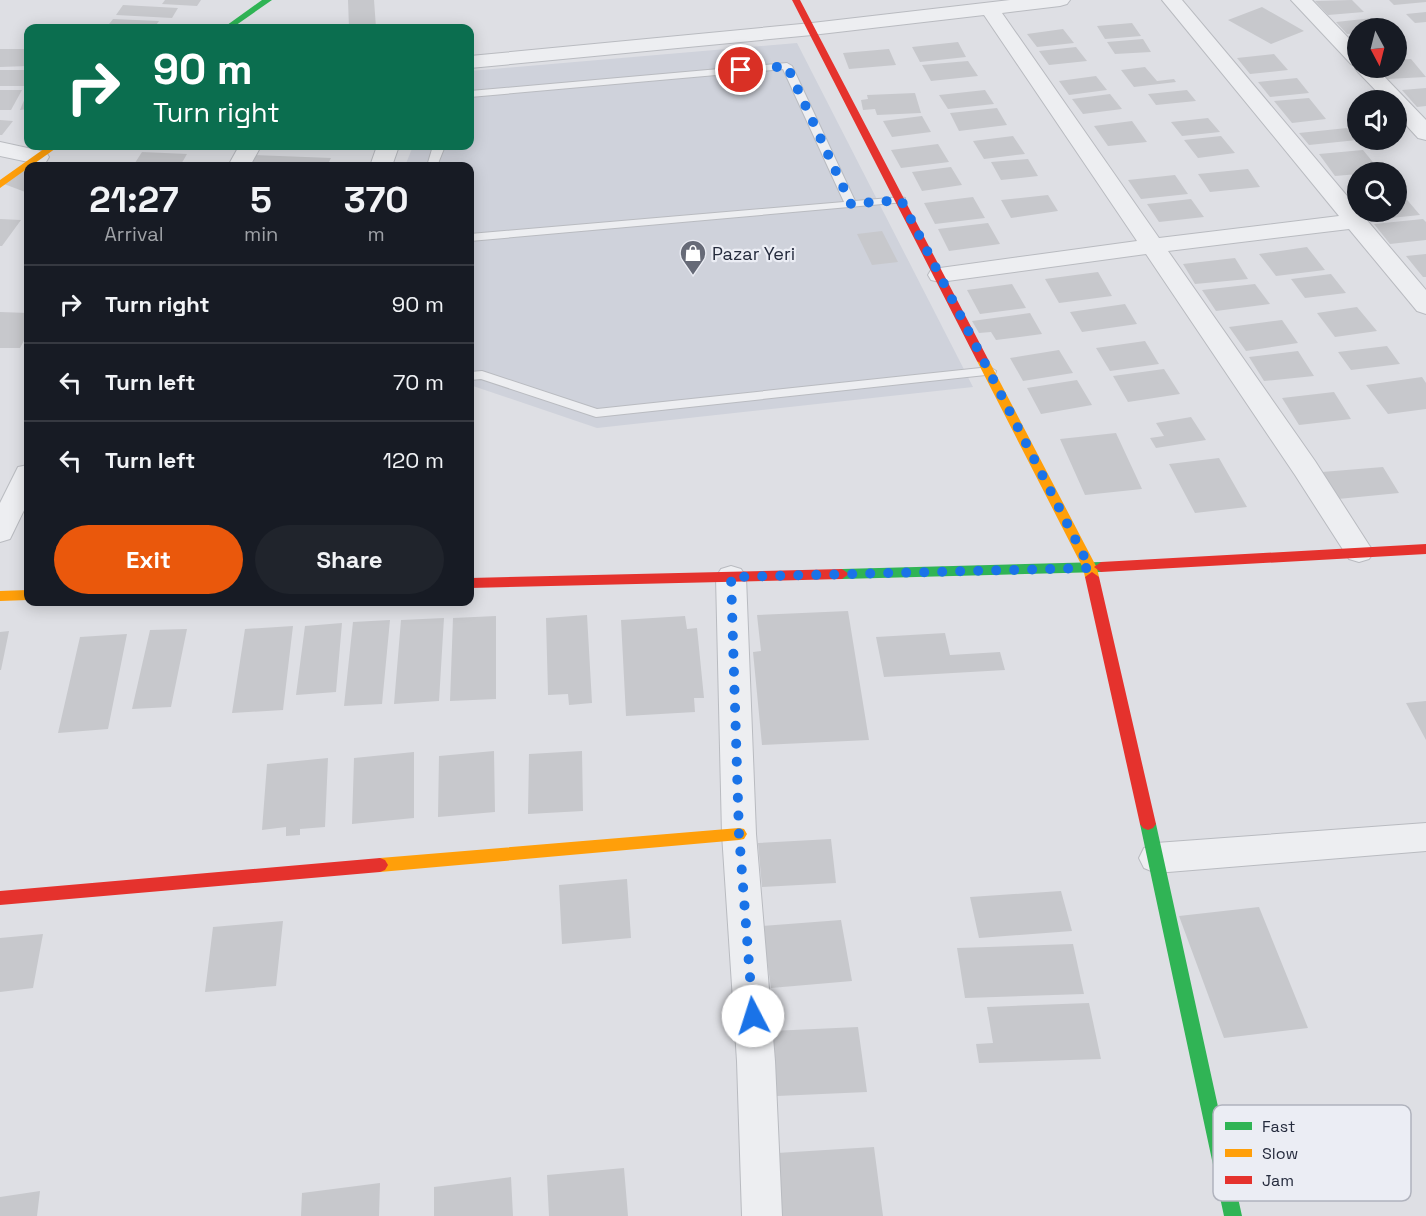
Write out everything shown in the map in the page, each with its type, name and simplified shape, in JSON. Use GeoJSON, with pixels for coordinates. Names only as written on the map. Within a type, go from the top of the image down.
{"type":"FeatureCollection","features":[{"type":"Feature","properties":{"kind":"street"},"geometry":{"type":"LineString","coordinates":[[233,24],[268,0]]}},
{"type":"Feature","properties":{"kind":"street"},"geometry":{"type":"LineString","coordinates":[[796,0],[1090,568],[1213,1123]]}},
{"type":"Feature","properties":{"kind":"street"},"geometry":{"type":"LineString","coordinates":[[474,62],[813,29],[1060,0]]}},
{"type":"Feature","properties":{"kind":"street"},"geometry":{"type":"LineString","coordinates":[[1172,0],[1347,212]]}},
{"type":"Feature","properties":{"kind":"street"},"geometry":{"type":"LineString","coordinates":[[1301,0],[1347,48]]}},
{"type":"Feature","properties":{"kind":"street"},"geometry":{"type":"LineString","coordinates":[[990,9],[1154,245],[1359,552]]}},
{"type":"Feature","properties":{"kind":"street"},"geometry":{"type":"LineString","coordinates":[[1374,78],[1386,90]]}},
{"type":"Feature","properties":{"kind":"street"},"geometry":{"type":"LineString","coordinates":[[1407,113],[1426,133]]}},
{"type":"Feature","properties":{"kind":"street"},"geometry":{"type":"LineString","coordinates":[[0,149],[46,151]]}},
{"type":"Feature","properties":{"kind":"street"},"geometry":{"type":"LineString","coordinates":[[31,162],[46,151]]}},
{"type":"Feature","properties":{"kind":"street"},"geometry":{"type":"LineString","coordinates":[[0,185],[24,167]]}},
{"type":"Feature","properties":{"kind":"street"},"geometry":{"type":"LineString","coordinates":[[940,275],[1347,221]]}},
{"type":"Feature","properties":{"kind":"street"},"geometry":{"type":"LineString","coordinates":[[1356,222],[1426,306]]}},
{"type":"Feature","properties":{"kind":"street"},"geometry":{"type":"LineString","coordinates":[[0,532],[24,482]]}},
{"type":"Feature","properties":{"kind":"street"},"geometry":{"type":"LineString","coordinates":[[474,583],[1090,568],[1426,549]]}},
{"type":"Feature","properties":{"kind":"street"},"geometry":{"type":"LineString","coordinates":[[731,577],[739,834],[756,1061],[762,1216]]}},
{"type":"Feature","properties":{"kind":"street"},"geometry":{"type":"LineString","coordinates":[[0,596],[24,595]]}},
{"type":"Feature","properties":{"kind":"street"},"geometry":{"type":"LineString","coordinates":[[0,898],[739,834]]}},
{"type":"Feature","properties":{"kind":"street"},"geometry":{"type":"LineString","coordinates":[[1156,858],[1426,837]]}},
{"type":"Feature","properties":{"kind":"street"},"geometry":{"type":"LineString","coordinates":[[1230,1201],[1233,1216]]}},
{"type":"Feature","properties":{"kind":"lane"},"geometry":{"type":"LineString","coordinates":[[474,94],[787,66],[851,204]]}},
{"type":"Feature","properties":{"kind":"lane"},"geometry":{"type":"LineString","coordinates":[[474,238],[901,200]]}},
{"type":"Feature","properties":{"kind":"lane"},"geometry":{"type":"LineString","coordinates":[[474,376],[482,375],[596,413],[990,371]]}},
{"type":"Feature","properties":{"kind":"shaded area","name":"Pazar Yeri"},"geometry":{"type":"Polygon","coordinates":[[[797,43],[973,387],[597,428],[474,386],[474,162],[407,162],[411,150],[474,150],[474,71],[797,43]]]}},
{"type":"Feature","properties":{"kind":"building"},"geometry":{"type":"Polygon","coordinates":[[[165,0],[201,0],[197,6],[162,4],[165,0]]]}},
{"type":"Feature","properties":{"kind":"building"},"geometry":{"type":"Polygon","coordinates":[[[348,0],[374,0],[376,24],[349,24],[348,0]]]}},
{"type":"Feature","properties":{"kind":"building"},"geometry":{"type":"Polygon","coordinates":[[[1352,0],[1364,12],[1328,15],[1315,1],[1352,0]]]}},
{"type":"Feature","properties":{"kind":"building"},"geometry":{"type":"Polygon","coordinates":[[[1389,0],[1426,0],[1426,2],[1394,5],[1389,0]]]}},
{"type":"Feature","properties":{"kind":"building"},"geometry":{"type":"Polygon","coordinates":[[[123,5],[178,8],[172,18],[116,15],[123,5]]]}},
{"type":"Feature","properties":{"kind":"building"},"geometry":{"type":"Polygon","coordinates":[[[1262,7],[1304,31],[1271,44],[1228,20],[1262,7]]]}},
{"type":"Feature","properties":{"kind":"building"},"geometry":{"type":"Polygon","coordinates":[[[1426,12],[1426,22],[1415,23],[1406,14],[1426,12]]]}},
{"type":"Feature","properties":{"kind":"building"},"geometry":{"type":"Polygon","coordinates":[[[113,19],[159,21],[157,24],[109,24],[113,19]]]}},
{"type":"Feature","properties":{"kind":"building"},"geometry":{"type":"Polygon","coordinates":[[[1347,21],[1347,34],[1336,22],[1347,21]]]}},
{"type":"Feature","properties":{"kind":"building"},"geometry":{"type":"Polygon","coordinates":[[[1132,23],[1141,36],[1105,39],[1097,26],[1132,23]]]}},
{"type":"Feature","properties":{"kind":"building"},"geometry":{"type":"Polygon","coordinates":[[[1063,29],[1074,43],[1037,47],[1027,34],[1063,29]]]}},
{"type":"Feature","properties":{"kind":"building"},"geometry":{"type":"Polygon","coordinates":[[[1143,39],[1151,52],[1115,54],[1107,42],[1143,39]]]}},
{"type":"Feature","properties":{"kind":"building"},"geometry":{"type":"Polygon","coordinates":[[[958,42],[966,57],[920,62],[912,47],[958,42]]]}},
{"type":"Feature","properties":{"kind":"building"},"geometry":{"type":"Polygon","coordinates":[[[1076,47],[1087,61],[1049,65],[1039,51],[1076,47]]]}},
{"type":"Feature","properties":{"kind":"building"},"geometry":{"type":"Polygon","coordinates":[[[0,49],[24,49],[24,66],[0,67],[0,49]]]}},
{"type":"Feature","properties":{"kind":"building"},"geometry":{"type":"Polygon","coordinates":[[[889,49],[896,65],[849,69],[843,53],[889,49]]]}},
{"type":"Feature","properties":{"kind":"building"},"geometry":{"type":"Polygon","coordinates":[[[1274,54],[1288,70],[1250,74],[1237,58],[1274,54]]]}},
{"type":"Feature","properties":{"kind":"building"},"geometry":{"type":"Polygon","coordinates":[[[1407,59],[1411,59],[1426,77],[1407,78],[1407,59]]]}},
{"type":"Feature","properties":{"kind":"building"},"geometry":{"type":"Polygon","coordinates":[[[968,61],[978,76],[931,81],[922,65],[968,61]]]}},
{"type":"Feature","properties":{"kind":"building"},"geometry":{"type":"Polygon","coordinates":[[[1145,67],[1157,81],[1174,79],[1176,82],[1134,87],[1121,70],[1145,67]]]}},
{"type":"Feature","properties":{"kind":"building"},"geometry":{"type":"Polygon","coordinates":[[[0,70],[24,70],[24,86],[0,86],[0,70]]]}},
{"type":"Feature","properties":{"kind":"building"},"geometry":{"type":"Polygon","coordinates":[[[1096,76],[1107,90],[1069,95],[1059,81],[1096,76]]]}},
{"type":"Feature","properties":{"kind":"building"},"geometry":{"type":"Polygon","coordinates":[[[1297,78],[1309,93],[1270,97],[1258,82],[1297,78]]]}},
{"type":"Feature","properties":{"kind":"building"},"geometry":{"type":"Polygon","coordinates":[[[1426,88],[1426,106],[1417,107],[1407,96],[1407,90],[1402,90],[1426,88]]]}},
{"type":"Feature","properties":{"kind":"building"},"geometry":{"type":"Polygon","coordinates":[[[0,90],[22,90],[11,110],[0,110],[0,90]]]}},
{"type":"Feature","properties":{"kind":"building"},"geometry":{"type":"Polygon","coordinates":[[[985,90],[994,104],[948,109],[939,95],[985,90]]]}},
{"type":"Feature","properties":{"kind":"building"},"geometry":{"type":"Polygon","coordinates":[[[1187,90],[1196,101],[1156,105],[1148,94],[1187,90]]]}},
{"type":"Feature","properties":{"kind":"building"},"geometry":{"type":"Polygon","coordinates":[[[915,93],[921,113],[877,115],[875,109],[863,110],[861,100],[868,99],[867,95],[915,93]]]}},
{"type":"Feature","properties":{"kind":"building"},"geometry":{"type":"Polygon","coordinates":[[[1110,94],[1122,109],[1083,114],[1072,99],[1110,94]]]}},
{"type":"Feature","properties":{"kind":"building"},"geometry":{"type":"Polygon","coordinates":[[[1309,98],[1326,119],[1292,123],[1274,101],[1309,98]]]}},
{"type":"Feature","properties":{"kind":"building"},"geometry":{"type":"Polygon","coordinates":[[[997,108],[1007,125],[959,131],[950,113],[997,108]]]}},
{"type":"Feature","properties":{"kind":"building"},"geometry":{"type":"Polygon","coordinates":[[[922,116],[931,132],[892,137],[883,121],[922,116]]]}},
{"type":"Feature","properties":{"kind":"building"},"geometry":{"type":"Polygon","coordinates":[[[1208,118],[1220,132],[1182,136],[1171,122],[1208,118]]]}},
{"type":"Feature","properties":{"kind":"building"},"geometry":{"type":"Polygon","coordinates":[[[0,120],[13,121],[2,135],[0,135],[0,120]]]}},
{"type":"Feature","properties":{"kind":"building"},"geometry":{"type":"Polygon","coordinates":[[[1132,121],[1147,142],[1108,146],[1094,126],[1132,121]]]}},
{"type":"Feature","properties":{"kind":"building"},"geometry":{"type":"Polygon","coordinates":[[[1347,128],[1347,141],[1309,145],[1299,133],[1347,128]]]}},
{"type":"Feature","properties":{"kind":"building"},"geometry":{"type":"Polygon","coordinates":[[[1013,136],[1025,154],[984,159],[973,141],[1013,136]]]}},
{"type":"Feature","properties":{"kind":"building"},"geometry":{"type":"Polygon","coordinates":[[[1221,136],[1235,153],[1198,158],[1184,140],[1221,136]]]}},
{"type":"Feature","properties":{"kind":"building"},"geometry":{"type":"Polygon","coordinates":[[[938,144],[949,162],[901,168],[891,150],[938,144]]]}},
{"type":"Feature","properties":{"kind":"building"},"geometry":{"type":"Polygon","coordinates":[[[1363,150],[1373,162],[1347,162],[1347,175],[1335,176],[1319,154],[1363,150]]]}},
{"type":"Feature","properties":{"kind":"building"},"geometry":{"type":"Polygon","coordinates":[[[142,152],[187,154],[182,162],[136,162],[142,152]]]}},
{"type":"Feature","properties":{"kind":"building"},"geometry":{"type":"Polygon","coordinates":[[[253,155],[331,158],[329,162],[249,162],[253,155]]]}},
{"type":"Feature","properties":{"kind":"building"},"geometry":{"type":"Polygon","coordinates":[[[1028,159],[1038,176],[1001,180],[991,162],[1028,159]]]}},
{"type":"Feature","properties":{"kind":"building"},"geometry":{"type":"Polygon","coordinates":[[[951,167],[962,185],[922,191],[912,172],[951,167]]]}},
{"type":"Feature","properties":{"kind":"building"},"geometry":{"type":"Polygon","coordinates":[[[1248,169],[1260,187],[1210,192],[1198,174],[1248,169]]]}},
{"type":"Feature","properties":{"kind":"building"},"geometry":{"type":"Polygon","coordinates":[[[24,171],[24,192],[4,184],[24,171]]]}},
{"type":"Feature","properties":{"kind":"building"},"geometry":{"type":"Polygon","coordinates":[[[1175,175],[1188,194],[1141,199],[1128,180],[1175,175]]]}},
{"type":"Feature","properties":{"kind":"building"},"geometry":{"type":"Polygon","coordinates":[[[1048,195],[1058,211],[1011,218],[1001,200],[1048,195]]]}},
{"type":"Feature","properties":{"kind":"building"},"geometry":{"type":"Polygon","coordinates":[[[973,197],[985,218],[935,224],[924,203],[973,197]]]}},
{"type":"Feature","properties":{"kind":"building"},"geometry":{"type":"Polygon","coordinates":[[[1191,199],[1204,217],[1159,222],[1147,204],[1191,199]]]}},
{"type":"Feature","properties":{"kind":"building"},"geometry":{"type":"Polygon","coordinates":[[[1407,200],[1420,215],[1407,216],[1407,200]]]}},
{"type":"Feature","properties":{"kind":"building"},"geometry":{"type":"Polygon","coordinates":[[[0,219],[21,220],[2,246],[0,246],[0,219]]]}},
{"type":"Feature","properties":{"kind":"building"},"geometry":{"type":"Polygon","coordinates":[[[1423,219],[1426,222],[1426,240],[1390,244],[1374,224],[1407,222],[1423,219]]]}},
{"type":"Feature","properties":{"kind":"building"},"geometry":{"type":"Polygon","coordinates":[[[988,223],[1000,244],[949,251],[938,229],[988,223]]]}},
{"type":"Feature","properties":{"kind":"building"},"geometry":{"type":"Polygon","coordinates":[[[882,231],[898,262],[872,265],[857,234],[882,231]]]}},
{"type":"Feature","properties":{"kind":"building"},"geometry":{"type":"Polygon","coordinates":[[[1307,247],[1325,270],[1276,276],[1259,254],[1307,247]]]}},
{"type":"Feature","properties":{"kind":"building"},"geometry":{"type":"Polygon","coordinates":[[[1426,254],[1426,277],[1423,277],[1406,256],[1426,254]]]}},
{"type":"Feature","properties":{"kind":"building"},"geometry":{"type":"Polygon","coordinates":[[[1235,258],[1248,279],[1195,284],[1183,264],[1235,258]]]}},
{"type":"Feature","properties":{"kind":"building"},"geometry":{"type":"Polygon","coordinates":[[[1098,272],[1112,296],[1059,303],[1045,279],[1098,272]]]}},
{"type":"Feature","properties":{"kind":"building"},"geometry":{"type":"Polygon","coordinates":[[[1331,274],[1346,293],[1305,298],[1291,279],[1331,274]]]}},
{"type":"Feature","properties":{"kind":"building"},"geometry":{"type":"Polygon","coordinates":[[[1012,284],[1026,308],[980,314],[967,290],[1012,284]]]}},
{"type":"Feature","properties":{"kind":"building"},"geometry":{"type":"Polygon","coordinates":[[[1255,284],[1270,304],[1216,311],[1202,290],[1255,284]]]}},
{"type":"Feature","properties":{"kind":"building"},"geometry":{"type":"Polygon","coordinates":[[[1125,304],[1137,324],[1082,332],[1070,312],[1125,304]]]}},
{"type":"Feature","properties":{"kind":"building"},"geometry":{"type":"Polygon","coordinates":[[[1357,307],[1377,331],[1335,337],[1317,313],[1357,307]]]}},
{"type":"Feature","properties":{"kind":"building"},"geometry":{"type":"Polygon","coordinates":[[[0,312],[24,313],[24,340],[20,348],[0,348],[0,312]]]}},
{"type":"Feature","properties":{"kind":"building"},"geometry":{"type":"Polygon","coordinates":[[[1030,313],[1042,334],[996,340],[991,332],[979,333],[972,321],[1030,313]]]}},
{"type":"Feature","properties":{"kind":"building"},"geometry":{"type":"Polygon","coordinates":[[[1282,320],[1298,343],[1246,351],[1229,327],[1282,320]]]}},
{"type":"Feature","properties":{"kind":"building"},"geometry":{"type":"Polygon","coordinates":[[[1145,341],[1159,364],[1110,371],[1096,348],[1145,341]]]}},
{"type":"Feature","properties":{"kind":"building"},"geometry":{"type":"Polygon","coordinates":[[[1387,346],[1400,364],[1351,370],[1338,352],[1387,346]]]}},
{"type":"Feature","properties":{"kind":"building"},"geometry":{"type":"Polygon","coordinates":[[[1059,350],[1073,373],[1023,381],[1010,358],[1059,350]]]}},
{"type":"Feature","properties":{"kind":"building"},"geometry":{"type":"Polygon","coordinates":[[[1298,351],[1314,376],[1264,381],[1249,357],[1298,351]]]}},
{"type":"Feature","properties":{"kind":"building"},"geometry":{"type":"Polygon","coordinates":[[[1164,369],[1180,394],[1128,402],[1113,376],[1164,369]]]}},
{"type":"Feature","properties":{"kind":"building"},"geometry":{"type":"Polygon","coordinates":[[[1422,377],[1426,383],[1426,409],[1388,414],[1366,385],[1422,377]]]}},
{"type":"Feature","properties":{"kind":"building"},"geometry":{"type":"Polygon","coordinates":[[[1077,380],[1092,405],[1041,414],[1027,388],[1077,380]]]}},
{"type":"Feature","properties":{"kind":"building"},"geometry":{"type":"Polygon","coordinates":[[[1334,392],[1351,419],[1299,425],[1282,398],[1334,392]]]}},
{"type":"Feature","properties":{"kind":"building"},"geometry":{"type":"Polygon","coordinates":[[[1191,417],[1206,440],[1156,448],[1150,438],[1164,436],[1156,423],[1191,417]]]}},
{"type":"Feature","properties":{"kind":"building"},"geometry":{"type":"Polygon","coordinates":[[[1116,433],[1142,489],[1085,495],[1060,439],[1116,433]]]}},
{"type":"Feature","properties":{"kind":"building"},"geometry":{"type":"Polygon","coordinates":[[[1219,458],[1247,507],[1195,513],[1169,464],[1219,458]]]}},
{"type":"Feature","properties":{"kind":"building"},"geometry":{"type":"Polygon","coordinates":[[[1383,467],[1399,493],[1338,499],[1322,472],[1383,467]]]}},
{"type":"Feature","properties":{"kind":"building"},"geometry":{"type":"Polygon","coordinates":[[[848,611],[869,740],[762,745],[753,652],[761,651],[757,615],[848,611]]]}},
{"type":"Feature","properties":{"kind":"building"},"geometry":{"type":"Polygon","coordinates":[[[587,615],[592,703],[569,705],[568,694],[548,695],[546,618],[587,615]]]}},
{"type":"Feature","properties":{"kind":"building"},"geometry":{"type":"Polygon","coordinates":[[[496,616],[496,699],[450,701],[453,618],[496,616]]]}},
{"type":"Feature","properties":{"kind":"building"},"geometry":{"type":"Polygon","coordinates":[[[685,616],[687,629],[697,628],[704,698],[694,698],[695,712],[626,716],[621,620],[685,616]]]}},
{"type":"Feature","properties":{"kind":"building"},"geometry":{"type":"Polygon","coordinates":[[[444,618],[439,701],[394,704],[401,620],[444,618]]]}},
{"type":"Feature","properties":{"kind":"building"},"geometry":{"type":"Polygon","coordinates":[[[390,620],[382,704],[344,706],[353,622],[390,620]]]}},
{"type":"Feature","properties":{"kind":"building"},"geometry":{"type":"Polygon","coordinates":[[[342,623],[336,692],[296,695],[305,626],[342,623]]]}},
{"type":"Feature","properties":{"kind":"building"},"geometry":{"type":"Polygon","coordinates":[[[293,626],[283,710],[232,713],[245,629],[293,626]]]}},
{"type":"Feature","properties":{"kind":"building"},"geometry":{"type":"Polygon","coordinates":[[[187,629],[171,707],[132,709],[150,630],[187,629]]]}},
{"type":"Feature","properties":{"kind":"building"},"geometry":{"type":"Polygon","coordinates":[[[9,631],[1,670],[0,670],[0,632],[9,631]]]}},
{"type":"Feature","properties":{"kind":"building"},"geometry":{"type":"Polygon","coordinates":[[[945,633],[950,655],[1000,652],[1005,670],[884,677],[876,637],[945,633]]]}},
{"type":"Feature","properties":{"kind":"building"},"geometry":{"type":"Polygon","coordinates":[[[127,634],[108,729],[58,733],[80,637],[127,634]]]}},
{"type":"Feature","properties":{"kind":"building"},"geometry":{"type":"Polygon","coordinates":[[[1426,701],[1426,740],[1406,703],[1426,701]]]}},
{"type":"Feature","properties":{"kind":"building"},"geometry":{"type":"Polygon","coordinates":[[[494,751],[495,812],[438,817],[439,756],[494,751]]]}},
{"type":"Feature","properties":{"kind":"building"},"geometry":{"type":"Polygon","coordinates":[[[582,751],[583,811],[528,814],[529,754],[582,751]]]}},
{"type":"Feature","properties":{"kind":"building"},"geometry":{"type":"Polygon","coordinates":[[[414,752],[414,818],[352,824],[354,758],[414,752]]]}},
{"type":"Feature","properties":{"kind":"building"},"geometry":{"type":"Polygon","coordinates":[[[328,758],[325,827],[300,829],[300,835],[286,836],[286,827],[262,830],[267,764],[328,758]]]}},
{"type":"Feature","properties":{"kind":"building"},"geometry":{"type":"Polygon","coordinates":[[[831,839],[836,883],[762,887],[758,843],[831,839]]]}},
{"type":"Feature","properties":{"kind":"building"},"geometry":{"type":"Polygon","coordinates":[[[627,879],[631,938],[562,944],[559,885],[627,879]]]}},
{"type":"Feature","properties":{"kind":"building"},"geometry":{"type":"Polygon","coordinates":[[[1061,891],[1072,931],[979,938],[970,897],[1061,891]]]}},
{"type":"Feature","properties":{"kind":"building"},"geometry":{"type":"Polygon","coordinates":[[[1259,907],[1308,1028],[1224,1038],[1179,916],[1259,907]]]}},
{"type":"Feature","properties":{"kind":"building"},"geometry":{"type":"Polygon","coordinates":[[[841,920],[852,981],[771,988],[762,926],[841,920]]]}},
{"type":"Feature","properties":{"kind":"building"},"geometry":{"type":"Polygon","coordinates":[[[283,921],[276,986],[205,992],[213,927],[283,921]]]}},
{"type":"Feature","properties":{"kind":"building"},"geometry":{"type":"Polygon","coordinates":[[[43,934],[33,988],[0,992],[0,938],[43,934]]]}},
{"type":"Feature","properties":{"kind":"building"},"geometry":{"type":"Polygon","coordinates":[[[1073,944],[1084,994],[965,998],[957,948],[1073,944]]]}},
{"type":"Feature","properties":{"kind":"building"},"geometry":{"type":"Polygon","coordinates":[[[1089,1003],[1101,1059],[979,1063],[976,1044],[993,1043],[987,1007],[1089,1003]]]}},
{"type":"Feature","properties":{"kind":"building"},"geometry":{"type":"Polygon","coordinates":[[[858,1027],[867,1092],[777,1096],[771,1031],[858,1027]]]}},
{"type":"Feature","properties":{"kind":"building"},"geometry":{"type":"Polygon","coordinates":[[[874,1147],[883,1216],[782,1216],[777,1153],[874,1147]]]}},
{"type":"Feature","properties":{"kind":"building"},"geometry":{"type":"Polygon","coordinates":[[[624,1168],[628,1216],[549,1216],[547,1175],[624,1168]]]}},
{"type":"Feature","properties":{"kind":"building"},"geometry":{"type":"Polygon","coordinates":[[[511,1177],[513,1216],[434,1216],[434,1187],[511,1177]]]}},
{"type":"Feature","properties":{"kind":"building"},"geometry":{"type":"Polygon","coordinates":[[[380,1183],[379,1216],[301,1216],[302,1193],[380,1183]]]}},
{"type":"Feature","properties":{"kind":"building"},"geometry":{"type":"Polygon","coordinates":[[[40,1191],[37,1216],[0,1216],[0,1197],[40,1191]]]}},
{"type":"Feature","properties":{"kind":"traffic: fast"},"geometry":{"type":"LineString","coordinates":[[233,24],[268,0]]}},
{"type":"Feature","properties":{"kind":"traffic: fast"},"geometry":{"type":"LineString","coordinates":[[842,574],[1101,567]]}},
{"type":"Feature","properties":{"kind":"traffic: fast"},"geometry":{"type":"LineString","coordinates":[[1148,824],[1213,1124]]}},
{"type":"Feature","properties":{"kind":"traffic: fast"},"geometry":{"type":"LineString","coordinates":[[1230,1201],[1233,1216]]}},
{"type":"Feature","properties":{"kind":"traffic: slow"},"geometry":{"type":"LineString","coordinates":[[32,162],[48,150]]}},
{"type":"Feature","properties":{"kind":"traffic: slow"},"geometry":{"type":"LineString","coordinates":[[0,185],[24,168]]}},
{"type":"Feature","properties":{"kind":"traffic: slow"},"geometry":{"type":"LineString","coordinates":[[983,361],[1090,568],[1092,577]]}},
{"type":"Feature","properties":{"kind":"traffic: slow"},"geometry":{"type":"LineString","coordinates":[[0,596],[24,595]]}},
{"type":"Feature","properties":{"kind":"traffic: slow"},"geometry":{"type":"LineString","coordinates":[[380,865],[739,834]]}},
{"type":"Feature","properties":{"kind":"traffic: jam"},"geometry":{"type":"LineString","coordinates":[[796,0],[983,361]]}},
{"type":"Feature","properties":{"kind":"traffic: jam"},"geometry":{"type":"LineString","coordinates":[[1101,567],[1426,549]]}},
{"type":"Feature","properties":{"kind":"traffic: jam"},"geometry":{"type":"LineString","coordinates":[[474,583],[842,574]]}},
{"type":"Feature","properties":{"kind":"traffic: jam"},"geometry":{"type":"LineString","coordinates":[[1092,577],[1148,824]]}},
{"type":"Feature","properties":{"kind":"traffic: jam"},"geometry":{"type":"LineString","coordinates":[[0,898],[380,865]]}},
{"type":"Feature","properties":{"kind":"place","name":"Pazar Yeri"},"geometry":{"type":"Point","coordinates":[693,276]}},
{"type":"Feature","properties":{"kind":"route"},"geometry":{"type":"LineString","coordinates":[[741,70],[787,66],[851,204],[901,200],[1090,568],[731,577],[739,834],[753,1016]]}}]}
